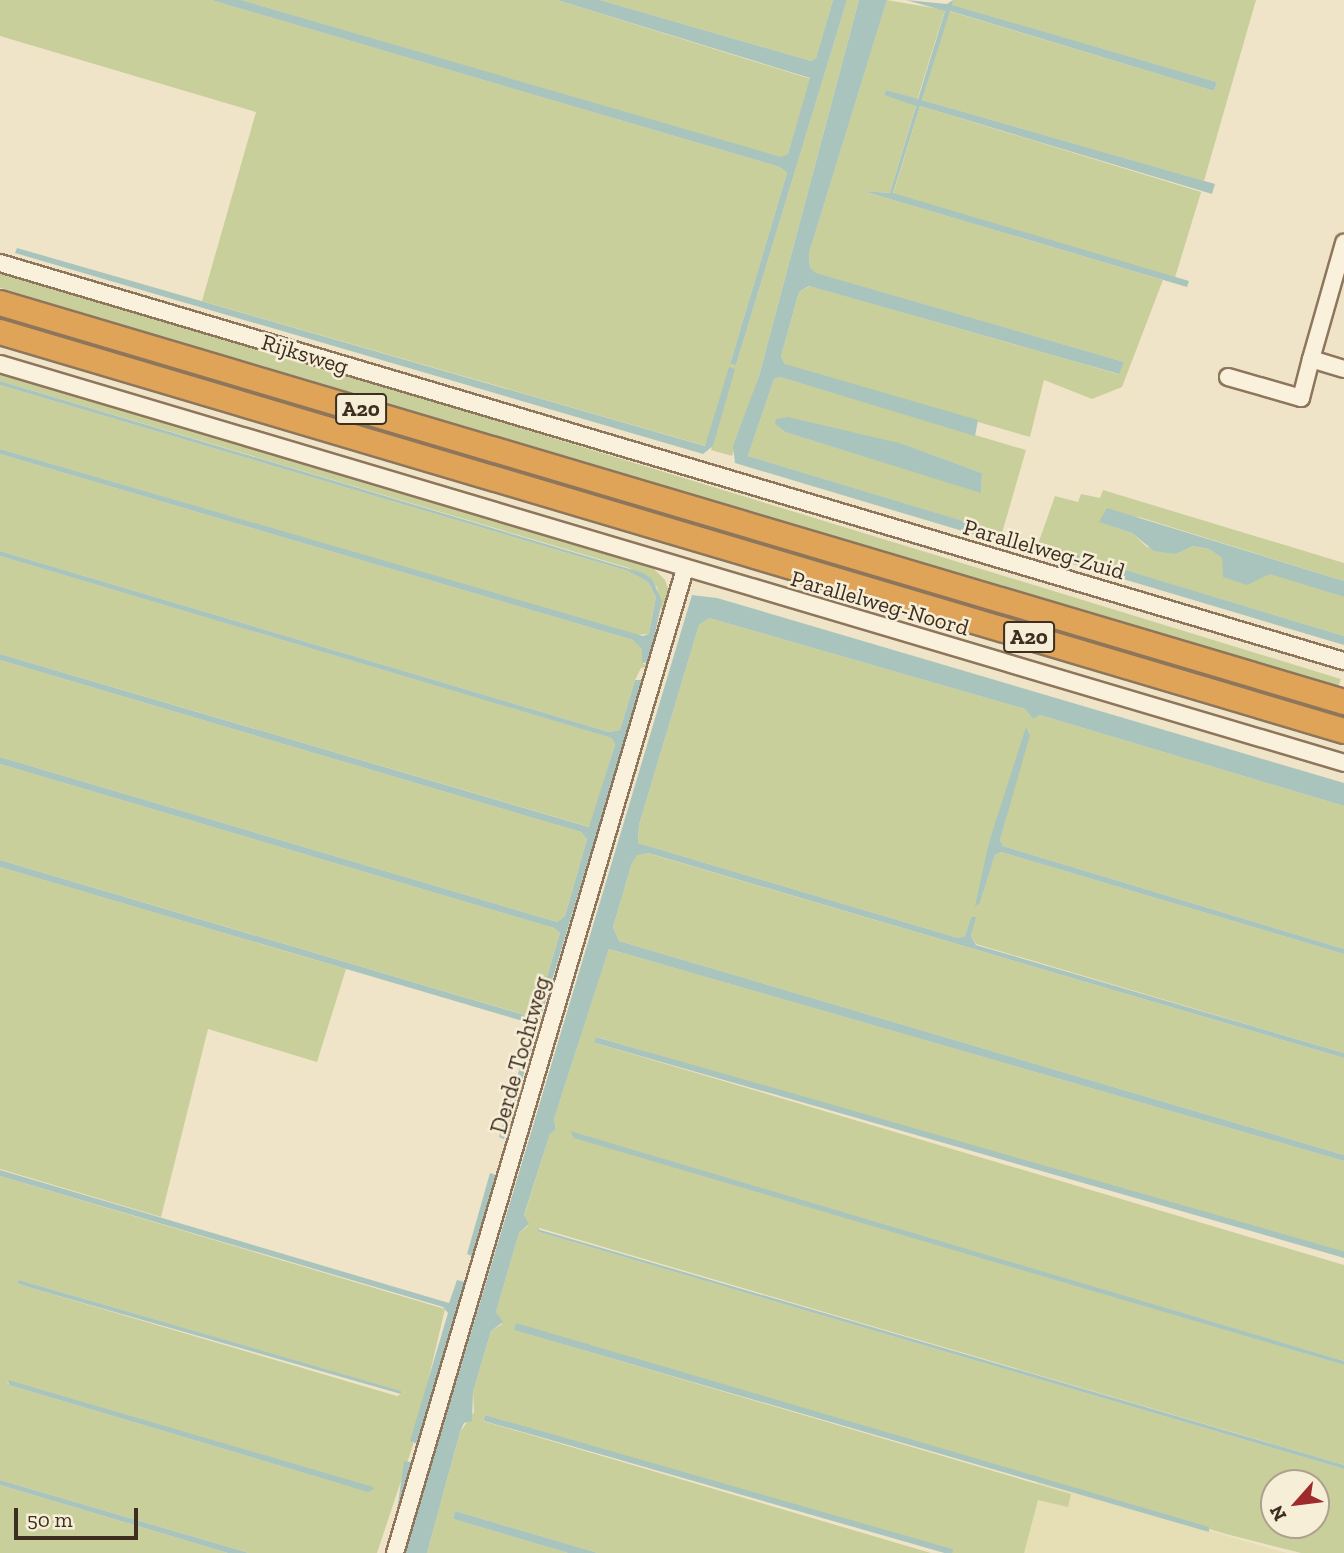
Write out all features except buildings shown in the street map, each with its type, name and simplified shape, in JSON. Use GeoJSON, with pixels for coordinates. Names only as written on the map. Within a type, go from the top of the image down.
{"type":"FeatureCollection","features":[{"type":"Feature","properties":{"kind":"highway","name":"Rijksweg"},"geometry":{"type":"LineString","coordinates":[[0,303],[1344,702]]}},
{"type":"Feature","properties":{"kind":"highway","name":"A20"},"geometry":{"type":"LineString","coordinates":[[0,332],[1344,731]]}},
{"type":"Feature","properties":{"kind":"street"},"geometry":{"type":"LineString","coordinates":[[1228,377],[1301,398],[1344,243]]}},
{"type":"Feature","properties":{"kind":"street","name":"Rijksweg"},"geometry":{"type":"LineString","coordinates":[[0,263],[731,481]]}},
{"type":"Feature","properties":{"kind":"street"},"geometry":{"type":"LineString","coordinates":[[1311,359],[1344,369]]}},
{"type":"Feature","properties":{"kind":"street"},"geometry":{"type":"LineString","coordinates":[[0,364],[685,569]]}},
{"type":"Feature","properties":{"kind":"street","name":"Parallelweg-Zuid"},"geometry":{"type":"LineString","coordinates":[[731,481],[1344,661]]}},
{"type":"Feature","properties":{"kind":"street","name":"Parallelweg-Noord"},"geometry":{"type":"LineString","coordinates":[[685,569],[1344,763]]}},
{"type":"Feature","properties":{"kind":"street","name":"Derde Tochtweg"},"geometry":{"type":"LineString","coordinates":[[395,1553],[685,569]]}},
{"type":"Feature","properties":{"kind":"shaded area"},"geometry":{"type":"Polygon","coordinates":[[[1038,1481],[1287,1553],[1021,1553],[1038,1481]]]}},
{"type":"Feature","properties":{"kind":"green space"},"geometry":{"type":"Polygon","coordinates":[[[0,0],[211,0],[780,167],[787,173],[730,364],[736,365],[847,0],[859,0],[759,376],[732,456],[711,450],[732,368],[706,446],[202,301],[256,112],[0,36],[0,0]]]}},
{"type":"Feature","properties":{"kind":"green space"},"geometry":{"type":"Polygon","coordinates":[[[241,0],[557,0],[811,79],[788,154],[781,158],[241,0]]]}},
{"type":"Feature","properties":{"kind":"green space"},"geometry":{"type":"Polygon","coordinates":[[[600,0],[833,0],[816,58],[811,61],[600,0]]]}},
{"type":"Feature","properties":{"kind":"green space"},"geometry":{"type":"Polygon","coordinates":[[[887,0],[945,10],[917,100],[886,90],[884,95],[916,105],[890,193],[863,191],[1163,280],[1122,387],[1092,399],[1044,380],[1030,437],[801,371],[785,364],[781,356],[799,292],[810,286],[1118,374],[1124,362],[815,273],[810,268],[809,253],[887,0]]]}},
{"type":"Feature","properties":{"kind":"green space"},"geometry":{"type":"Polygon","coordinates":[[[953,0],[1256,0],[1204,181],[922,100],[949,11],[1214,91],[1217,82],[951,5],[953,0]]]}},
{"type":"Feature","properties":{"kind":"green space"},"geometry":{"type":"Polygon","coordinates":[[[920,106],[1201,192],[1174,280],[893,194],[920,106]]]}},
{"type":"Feature","properties":{"kind":"green space"},"geometry":{"type":"Polygon","coordinates":[[[0,269],[1341,679],[1335,696],[0,288],[0,269]]]}},
{"type":"Feature","properties":{"kind":"green space"},"geometry":{"type":"Polygon","coordinates":[[[0,315],[1344,700],[1344,709],[0,323],[0,315]]]}},
{"type":"Feature","properties":{"kind":"green space"},"geometry":{"type":"Polygon","coordinates":[[[0,371],[647,562],[665,580],[671,596],[651,666],[641,668],[635,680],[620,730],[609,732],[0,551],[0,454],[633,640],[643,649],[642,663],[647,665],[662,613],[657,587],[629,568],[0,381],[0,371]]]}},
{"type":"Feature","properties":{"kind":"green space"},"geometry":{"type":"Polygon","coordinates":[[[780,377],[1026,450],[1002,533],[748,456],[774,379],[780,377]],[[775,424],[785,432],[981,492],[982,473],[903,444],[775,424]]]}},
{"type":"Feature","properties":{"kind":"green space"},"geometry":{"type":"Polygon","coordinates":[[[0,385],[628,571],[648,582],[656,597],[649,634],[635,635],[0,449],[0,385]]]}},
{"type":"Feature","properties":{"kind":"green space"},"geometry":{"type":"Polygon","coordinates":[[[1103,490],[1344,563],[1344,581],[1139,517],[1100,522],[1132,533],[1147,547],[1176,554],[1193,546],[1209,549],[1222,558],[1344,597],[1344,636],[1038,544],[1055,496],[1078,502],[1081,494],[1100,498],[1103,490]]]}},
{"type":"Feature","properties":{"kind":"green space"},"geometry":{"type":"Polygon","coordinates":[[[0,556],[613,738],[615,743],[590,827],[0,654],[0,556]]]}},
{"type":"Feature","properties":{"kind":"green space"},"geometry":{"type":"Polygon","coordinates":[[[709,618],[1025,709],[1033,719],[1040,715],[1344,806],[1344,949],[1003,846],[1000,840],[1030,728],[989,842],[980,903],[995,855],[1001,852],[1344,954],[1344,1053],[976,944],[971,936],[975,917],[971,917],[965,936],[958,938],[638,843],[639,825],[699,625],[709,618]]]}},
{"type":"Feature","properties":{"kind":"green space"},"geometry":{"type":"Polygon","coordinates":[[[0,660],[581,832],[587,839],[565,916],[557,922],[0,757],[0,660]]]}},
{"type":"Feature","properties":{"kind":"green space"},"geometry":{"type":"Polygon","coordinates":[[[0,764],[554,928],[560,933],[536,1013],[529,1016],[0,860],[0,764]]]}},
{"type":"Feature","properties":{"kind":"green space"},"geometry":{"type":"Polygon","coordinates":[[[647,853],[1344,1058],[1344,1155],[619,941],[613,927],[632,863],[637,854],[647,853]]]}},
{"type":"Feature","properties":{"kind":"green space"},"geometry":{"type":"Polygon","coordinates":[[[0,867],[346,969],[317,1062],[208,1029],[161,1217],[0,1169],[0,867]]]}},
{"type":"Feature","properties":{"kind":"green space"},"geometry":{"type":"Polygon","coordinates":[[[609,949],[1344,1161],[1344,1258],[597,1037],[595,1043],[1344,1265],[1344,1361],[568,1133],[1344,1365],[1344,1465],[539,1228],[539,1232],[1344,1469],[1344,1553],[1301,1553],[1226,1534],[516,1324],[515,1330],[1071,1494],[1068,1507],[1038,1500],[1024,1553],[952,1553],[485,1415],[483,1421],[931,1553],[598,1553],[455,1511],[453,1519],[568,1553],[427,1553],[460,1432],[474,1412],[473,1392],[491,1331],[502,1324],[496,1312],[519,1233],[528,1226],[524,1216],[550,1134],[556,1129],[554,1119],[609,949]]]}},
{"type":"Feature","properties":{"kind":"green space"},"geometry":{"type":"Polygon","coordinates":[[[0,1176],[445,1309],[413,1445],[377,1553],[249,1553],[0,1480],[0,1176]],[[19,1280],[18,1283],[38,1290],[397,1396],[401,1394],[400,1391],[19,1280]],[[7,1382],[9,1385],[368,1492],[7,1382]]]}},
{"type":"Feature","properties":{"kind":"green space"},"geometry":{"type":"Polygon","coordinates":[[[0,1485],[228,1553],[0,1553],[0,1485]]]}},
{"type":"Feature","properties":{"kind":"water"},"geometry":{"type":"Polygon","coordinates":[[[211,0],[241,0],[781,157],[788,154],[810,78],[557,0],[600,0],[811,61],[816,58],[833,0],[847,0],[736,365],[730,364],[787,173],[780,167],[211,0]]]}},
{"type":"Feature","properties":{"kind":"water"},"geometry":{"type":"Polygon","coordinates":[[[859,0],[887,0],[809,253],[810,268],[816,273],[1124,362],[1119,374],[809,286],[799,292],[781,356],[785,364],[978,420],[975,436],[780,377],[774,379],[748,456],[1344,636],[1344,645],[735,463],[733,446],[759,376],[859,0]]]}},
{"type":"Feature","properties":{"kind":"water"},"geometry":{"type":"Polygon","coordinates":[[[906,0],[947,4],[953,0],[952,5],[1217,82],[1214,91],[950,11],[922,100],[1215,184],[1212,194],[920,106],[893,193],[1189,281],[1187,287],[863,191],[890,193],[916,106],[884,95],[886,90],[918,99],[945,11],[906,0]]]}},
{"type":"Feature","properties":{"kind":"water"},"geometry":{"type":"Polygon","coordinates":[[[17,248],[705,446],[729,367],[735,369],[713,446],[703,454],[15,253],[17,248]]]}},
{"type":"Feature","properties":{"kind":"water"},"geometry":{"type":"Polygon","coordinates":[[[0,381],[643,573],[652,579],[662,601],[649,662],[642,663],[642,649],[633,640],[0,454],[0,449],[643,636],[649,634],[656,597],[648,582],[628,571],[0,385],[0,381]]]}},
{"type":"Feature","properties":{"kind":"water"},"geometry":{"type":"Polygon","coordinates":[[[788,417],[903,444],[982,473],[981,493],[785,432],[775,424],[776,419],[788,417]]]}},
{"type":"Feature","properties":{"kind":"water"},"geometry":{"type":"Polygon","coordinates":[[[1107,508],[1344,581],[1344,597],[1270,574],[1247,585],[1223,577],[1222,558],[1209,549],[1193,546],[1176,554],[1154,551],[1132,533],[1099,522],[1107,508]]]}},
{"type":"Feature","properties":{"kind":"water"},"geometry":{"type":"Polygon","coordinates":[[[0,551],[609,732],[620,730],[635,680],[643,680],[504,1139],[499,1137],[533,1024],[0,867],[0,860],[528,1016],[536,1013],[560,933],[554,928],[0,764],[0,757],[557,922],[565,916],[587,839],[581,832],[0,660],[0,654],[589,827],[615,744],[612,738],[0,556],[0,551]]]}},
{"type":"Feature","properties":{"kind":"water"},"geometry":{"type":"Polygon","coordinates":[[[692,595],[717,598],[1344,783],[1344,806],[1040,715],[1033,719],[1025,709],[709,618],[699,625],[639,825],[638,843],[958,938],[965,936],[971,917],[976,917],[971,936],[976,945],[1344,1053],[1344,1058],[648,853],[637,855],[632,863],[613,927],[619,941],[1344,1155],[1344,1161],[609,949],[554,1119],[556,1129],[550,1134],[524,1215],[529,1224],[519,1233],[496,1312],[503,1322],[491,1331],[473,1392],[472,1421],[464,1423],[460,1432],[427,1553],[405,1553],[692,595]]]}},
{"type":"Feature","properties":{"kind":"water"},"geometry":{"type":"Polygon","coordinates":[[[1026,727],[1030,735],[1000,840],[1003,846],[1344,949],[1344,954],[1001,852],[995,855],[980,903],[975,906],[989,842],[1026,727]]]}},
{"type":"Feature","properties":{"kind":"water"},"geometry":{"type":"Polygon","coordinates":[[[596,1037],[1344,1251],[1344,1258],[594,1043],[596,1037]]]}},
{"type":"Feature","properties":{"kind":"water"},"geometry":{"type":"Polygon","coordinates":[[[570,1131],[1344,1361],[1344,1365],[574,1138],[570,1131]]]}},
{"type":"Feature","properties":{"kind":"water"},"geometry":{"type":"Polygon","coordinates":[[[0,1170],[449,1303],[457,1280],[465,1282],[418,1444],[410,1441],[448,1313],[443,1307],[0,1176],[0,1170]]]}},
{"type":"Feature","properties":{"kind":"water"},"geometry":{"type":"Polygon","coordinates":[[[490,1173],[496,1175],[472,1256],[467,1254],[490,1173]]]}},
{"type":"Feature","properties":{"kind":"water"},"geometry":{"type":"Polygon","coordinates":[[[537,1229],[1344,1465],[1344,1469],[539,1232],[537,1229]]]}},
{"type":"Feature","properties":{"kind":"water"},"geometry":{"type":"Polygon","coordinates":[[[19,1280],[401,1391],[401,1394],[38,1290],[17,1283],[19,1280]]]}},
{"type":"Feature","properties":{"kind":"water"},"geometry":{"type":"Polygon","coordinates":[[[516,1323],[1209,1527],[1209,1532],[514,1330],[516,1323]]]}},
{"type":"Feature","properties":{"kind":"water"},"geometry":{"type":"Polygon","coordinates":[[[8,1380],[374,1489],[368,1492],[9,1385],[8,1380]]]}},
{"type":"Feature","properties":{"kind":"water"},"geometry":{"type":"Polygon","coordinates":[[[485,1415],[953,1549],[952,1553],[944,1553],[483,1421],[485,1415]]]}},
{"type":"Feature","properties":{"kind":"water"},"geometry":{"type":"Polygon","coordinates":[[[404,1461],[411,1462],[398,1553],[391,1553],[404,1461]]]}},
{"type":"Feature","properties":{"kind":"water"},"geometry":{"type":"Polygon","coordinates":[[[0,1480],[249,1553],[228,1553],[0,1485],[0,1480]]]}},
{"type":"Feature","properties":{"kind":"water"},"geometry":{"type":"Polygon","coordinates":[[[455,1511],[598,1553],[568,1553],[453,1519],[455,1511]]]}}]}
